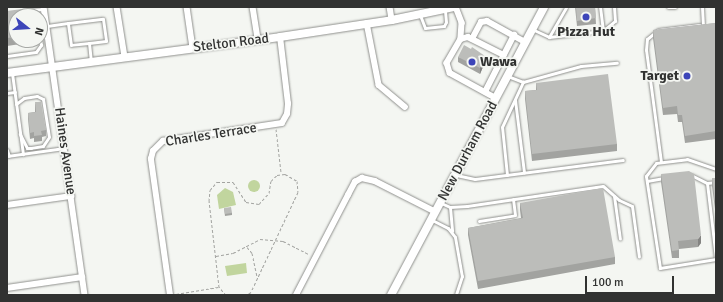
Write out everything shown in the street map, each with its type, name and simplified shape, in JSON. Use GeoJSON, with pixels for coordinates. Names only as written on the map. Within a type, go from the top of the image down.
{"type":"FeatureCollection","features":[{"type":"Feature","properties":{"kind":"main road","name":"Stelton Road"},"geometry":{"type":"LineString","coordinates":[[10,73],[280,37],[392,20],[455,7]]}},
{"type":"Feature","properties":{"kind":"main road","name":"New Durham Road"},"geometry":{"type":"LineString","coordinates":[[391,295],[544,7]]}},
{"type":"Feature","properties":{"kind":"street"},"geometry":{"type":"LineString","coordinates":[[117,7],[125,57]]}},
{"type":"Feature","properties":{"kind":"street"},"geometry":{"type":"LineString","coordinates":[[187,7],[193,48]]}},
{"type":"Feature","properties":{"kind":"street"},"geometry":{"type":"LineString","coordinates":[[253,7],[258,39]]}},
{"type":"Feature","properties":{"kind":"street"},"geometry":{"type":"LineString","coordinates":[[390,7],[392,20]]}},
{"type":"Feature","properties":{"kind":"street"},"geometry":{"type":"LineString","coordinates":[[455,7],[462,23],[461,39],[447,63],[450,73],[496,98]]}},
{"type":"Feature","properties":{"kind":"street"},"geometry":{"type":"LineString","coordinates":[[472,39],[481,22],[487,21],[526,42]]}},
{"type":"Feature","properties":{"kind":"street"},"geometry":{"type":"LineString","coordinates":[[367,24],[378,85],[406,107]]}},
{"type":"Feature","properties":{"kind":"street","name":"Haines Avenue"},"geometry":{"type":"LineString","coordinates":[[48,33],[85,295]]}},
{"type":"Feature","properties":{"kind":"street"},"geometry":{"type":"LineString","coordinates":[[485,92],[514,35]]}},
{"type":"Feature","properties":{"kind":"street","name":"Charles Terrace"},"geometry":{"type":"LineString","coordinates":[[170,295],[151,159],[152,151],[163,141],[275,125],[285,120],[288,104],[280,37]]}},
{"type":"Feature","properties":{"kind":"street"},"geometry":{"type":"LineString","coordinates":[[461,39],[472,39],[504,55]]}},
{"type":"Feature","properties":{"kind":"street"},"geometry":{"type":"LineString","coordinates":[[296,295],[351,189],[362,178],[375,181],[436,212]]}},
{"type":"Feature","properties":{"kind":"street"},"geometry":{"type":"LineString","coordinates":[[7,205],[71,196]]}},
{"type":"Feature","properties":{"kind":"street"},"geometry":{"type":"LineString","coordinates":[[7,288],[82,277]]}},
{"type":"Feature","properties":{"kind":"lane"},"geometry":{"type":"LineString","coordinates":[[549,37],[566,7]]}},
{"type":"Feature","properties":{"kind":"lane"},"geometry":{"type":"LineString","coordinates":[[600,7],[603,31]]}},
{"type":"Feature","properties":{"kind":"lane"},"geometry":{"type":"LineString","coordinates":[[532,29],[549,37],[603,31],[615,22],[614,7]]}},
{"type":"Feature","properties":{"kind":"lane"},"geometry":{"type":"LineString","coordinates":[[668,7],[674,7]]}},
{"type":"Feature","properties":{"kind":"lane"},"geometry":{"type":"LineString","coordinates":[[702,7],[704,24]]}},
{"type":"Feature","properties":{"kind":"lane"},"geometry":{"type":"LineString","coordinates":[[420,15],[425,28],[446,25],[445,10]]}},
{"type":"Feature","properties":{"kind":"lane"},"geometry":{"type":"LineString","coordinates":[[48,26],[68,23],[103,19],[106,41],[71,46],[68,23]]}},
{"type":"Feature","properties":{"kind":"lane"},"geometry":{"type":"LineString","coordinates":[[661,162],[646,50],[647,39],[658,30],[710,24]]}},
{"type":"Feature","properties":{"kind":"lane"},"geometry":{"type":"LineString","coordinates":[[89,43],[91,61]]}},
{"type":"Feature","properties":{"kind":"lane"},"geometry":{"type":"LineString","coordinates":[[7,56],[36,52],[39,48]]}},
{"type":"Feature","properties":{"kind":"lane"},"geometry":{"type":"LineString","coordinates":[[507,76],[523,82],[581,66],[617,63]]}},
{"type":"Feature","properties":{"kind":"lane"},"geometry":{"type":"LineString","coordinates":[[10,73],[15,92],[23,154]]}},
{"type":"Feature","properties":{"kind":"lane"},"geometry":{"type":"LineString","coordinates":[[506,174],[502,128],[523,82]]}},
{"type":"Feature","properties":{"kind":"lane"},"geometry":{"type":"LineString","coordinates":[[7,93],[15,92]]}},
{"type":"Feature","properties":{"kind":"lane"},"geometry":{"type":"LineString","coordinates":[[16,104],[24,98],[37,96],[43,99],[49,137],[43,146],[27,148],[20,134]]}},
{"type":"Feature","properties":{"kind":"lane"},"geometry":{"type":"LineString","coordinates":[[515,100],[524,172]]}},
{"type":"Feature","properties":{"kind":"lane"},"geometry":{"type":"LineString","coordinates":[[7,150],[8,156],[64,148]]}},
{"type":"Feature","properties":{"kind":"lane"},"geometry":{"type":"LineString","coordinates":[[707,183],[716,259],[660,268],[647,180],[649,170],[661,162],[687,158],[716,169]]}},
{"type":"Feature","properties":{"kind":"lane"},"geometry":{"type":"LineString","coordinates":[[456,175],[470,179],[623,160]]}},
{"type":"Feature","properties":{"kind":"lane"},"geometry":{"type":"LineString","coordinates":[[683,176],[690,175],[707,183],[716,182]]}},
{"type":"Feature","properties":{"kind":"lane"},"geometry":{"type":"LineString","coordinates":[[647,180],[669,178]]}},
{"type":"Feature","properties":{"kind":"lane"},"geometry":{"type":"LineString","coordinates":[[441,203],[450,207],[598,186],[609,189],[614,196],[632,206],[639,257]]}},
{"type":"Feature","properties":{"kind":"lane"},"geometry":{"type":"LineString","coordinates":[[614,196],[620,239]]}},
{"type":"Feature","properties":{"kind":"lane"},"geometry":{"type":"LineString","coordinates":[[479,221],[515,214],[513,199]]}},
{"type":"Feature","properties":{"kind":"lane"},"geometry":{"type":"LineString","coordinates":[[450,207],[452,231],[462,276],[456,295]]}},
{"type":"Feature","properties":{"kind":"lane"},"geometry":{"type":"LineString","coordinates":[[432,220],[452,231]]}},
{"type":"Feature","properties":{"kind":"path"},"geometry":{"type":"LineString","coordinates":[[275,125],[281,173]]}},
{"type":"Feature","properties":{"kind":"path"},"geometry":{"type":"LineString","coordinates":[[247,295],[257,278],[273,240],[298,192],[297,181],[281,173]]}},
{"type":"Feature","properties":{"kind":"path"},"geometry":{"type":"LineString","coordinates":[[226,295],[219,287],[209,201],[210,190],[217,182],[233,182],[246,202],[259,204],[269,193],[271,181],[281,173]]}},
{"type":"Feature","properties":{"kind":"path"},"geometry":{"type":"LineString","coordinates":[[216,256],[233,254],[260,239],[283,241],[316,258]]}},
{"type":"Feature","properties":{"kind":"path"},"geometry":{"type":"LineString","coordinates":[[246,246],[252,253],[257,278]]}},
{"type":"Feature","properties":{"kind":"path"},"geometry":{"type":"LineString","coordinates":[[170,295],[219,287]]}},
{"type":"Feature","properties":{"kind":"green space"},"geometry":{"type":"Polygon","coordinates":[[[256,180],[259,181],[259,191],[252,192],[249,191],[248,184],[249,181],[256,180]]]}},
{"type":"Feature","properties":{"kind":"green space"},"geometry":{"type":"Polygon","coordinates":[[[225,188],[233,192],[236,205],[219,209],[217,195],[225,188]]]}},
{"type":"Feature","properties":{"kind":"green space"},"geometry":{"type":"Polygon","coordinates":[[[246,263],[247,273],[227,276],[225,266],[246,263]]]}},
{"type":"Feature","properties":{"kind":"building","name":"Pizza Hut"},"geometry":{"type":"Polygon","coordinates":[[[576,7],[595,7],[596,18],[577,21],[576,7]]]}},
{"type":"Feature","properties":{"kind":"building"},"geometry":{"type":"Polygon","coordinates":[[[7,11],[8,11],[7,38],[7,11]]]}},
{"type":"Feature","properties":{"kind":"building","name":"Target"},"geometry":{"type":"Polygon","coordinates":[[[716,23],[716,131],[685,136],[682,115],[678,115],[677,106],[663,108],[653,30],[716,23]]]}},
{"type":"Feature","properties":{"kind":"building"},"geometry":{"type":"Polygon","coordinates":[[[464,45],[471,49],[472,47],[485,56],[480,68],[458,57],[464,45]]]}},
{"type":"Feature","properties":{"kind":"building"},"geometry":{"type":"Polygon","coordinates":[[[608,74],[617,144],[532,154],[525,91],[537,90],[536,83],[608,74]]]}},
{"type":"Feature","properties":{"kind":"building"},"geometry":{"type":"Polygon","coordinates":[[[35,102],[41,102],[46,130],[41,131],[42,135],[34,136],[34,132],[30,133],[28,113],[36,112],[35,102]]]}},
{"type":"Feature","properties":{"kind":"building"},"geometry":{"type":"Polygon","coordinates":[[[689,171],[694,174],[701,235],[698,239],[678,241],[679,250],[672,251],[661,174],[689,171]]]}},
{"type":"Feature","properties":{"kind":"building"},"geometry":{"type":"Polygon","coordinates":[[[712,178],[716,178],[716,210],[712,178]]]}},
{"type":"Feature","properties":{"kind":"building"},"geometry":{"type":"Polygon","coordinates":[[[603,188],[615,257],[478,281],[468,228],[523,218],[520,203],[603,188]]]}},
{"type":"Feature","properties":{"kind":"building"},"geometry":{"type":"Polygon","coordinates":[[[231,207],[232,213],[225,214],[224,208],[231,207]]]}},
{"type":"Feature","properties":{"kind":"place","name":"Pizza Hut"},"geometry":{"type":"Point","coordinates":[586,17]}},
{"type":"Feature","properties":{"kind":"place","name":"Wawa"},"geometry":{"type":"Point","coordinates":[472,62]}},
{"type":"Feature","properties":{"kind":"place","name":"Target"},"geometry":{"type":"Point","coordinates":[687,76]}}]}
